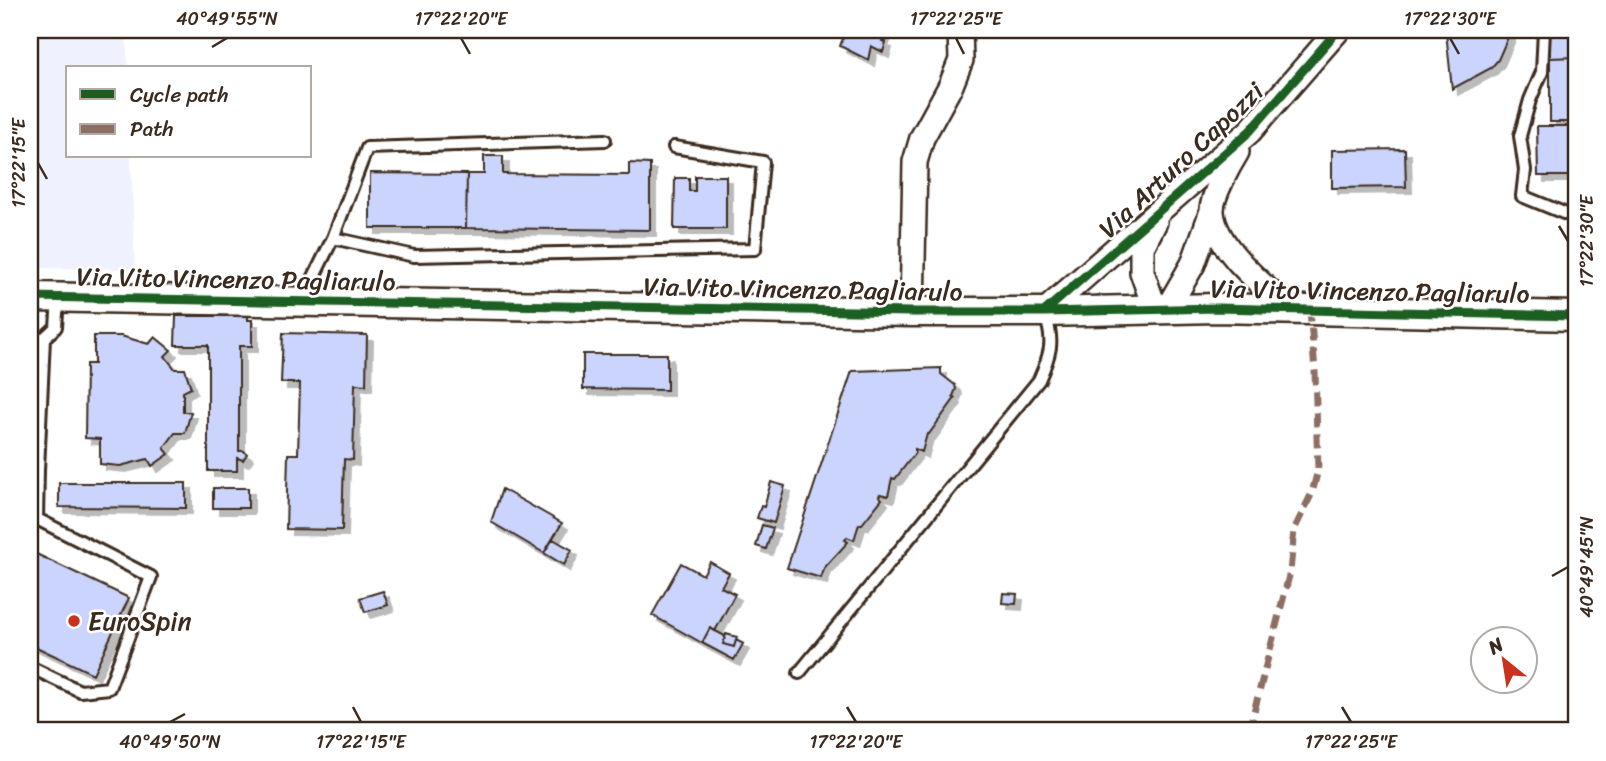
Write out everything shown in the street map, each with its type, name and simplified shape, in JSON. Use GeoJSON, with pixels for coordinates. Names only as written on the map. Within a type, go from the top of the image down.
{"type":"FeatureCollection","features":[{"type":"Feature","properties":{"kind":"street"},"geometry":{"type":"LineString","coordinates":[[912,312],[915,162],[922,138],[951,85],[961,60],[960,30]]}},
{"type":"Feature","properties":{"kind":"street","name":"Via Arturo Capozzi"},"geometry":{"type":"LineString","coordinates":[[1044,312],[1250,131],[1338,30]]}},
{"type":"Feature","properties":{"kind":"street","name":"Via Arturo Capozzi"},"geometry":{"type":"LineString","coordinates":[[1161,210],[1142,247],[1142,272],[1161,309],[1193,264],[1223,175],[1250,131]]}},
{"type":"Feature","properties":{"kind":"street"},"geometry":{"type":"LineString","coordinates":[[1212,211],[1218,231],[1240,264],[1289,309]]}},
{"type":"Feature","properties":{"kind":"street","name":"Via Vito Vincenzo Pagliarulo"},"geometry":{"type":"LineString","coordinates":[[30,297],[912,312],[1289,309],[1576,315]]}},
{"type":"Feature","properties":{"kind":"lane"},"geometry":{"type":"LineString","coordinates":[[1544,30],[1542,72],[1530,100],[1520,136],[1525,170],[1522,196],[1576,218]]}},
{"type":"Feature","properties":{"kind":"lane"},"geometry":{"type":"LineString","coordinates":[[302,301],[333,239],[367,148],[605,140]]}},
{"type":"Feature","properties":{"kind":"lane"},"geometry":{"type":"LineString","coordinates":[[333,239],[414,256],[755,249],[763,162],[674,147]]}},
{"type":"Feature","properties":{"kind":"lane"},"geometry":{"type":"LineString","coordinates":[[30,667],[80,691],[109,688],[151,577],[33,517],[36,398],[44,338],[56,327],[58,297]]}},
{"type":"Feature","properties":{"kind":"lane"},"geometry":{"type":"LineString","coordinates":[[799,673],[1039,380],[1051,355],[1050,329],[1044,312]]}},
{"type":"Feature","properties":{"kind":"lane"},"geometry":{"type":"LineString","coordinates":[[30,338],[44,338]]}},
{"type":"Feature","properties":{"kind":"shaded area"},"geometry":{"type":"Polygon","coordinates":[[[30,30],[126,30],[128,66],[66,66],[66,158],[131,158],[135,269],[30,268],[30,30]]]}},
{"type":"Feature","properties":{"kind":"building"},"geometry":{"type":"Polygon","coordinates":[[[840,30],[886,30],[882,41],[886,42],[883,52],[871,46],[868,60],[840,46],[845,33],[840,30]]]}},
{"type":"Feature","properties":{"kind":"building"},"geometry":{"type":"Polygon","coordinates":[[[1511,30],[1498,60],[1491,68],[1452,89],[1446,32],[1511,30]]]}},
{"type":"Feature","properties":{"kind":"building"},"geometry":{"type":"Polygon","coordinates":[[[1550,30],[1576,30],[1576,57],[1550,58],[1550,30]]]}},
{"type":"Feature","properties":{"kind":"building"},"geometry":{"type":"Polygon","coordinates":[[[1576,57],[1576,122],[1550,122],[1550,58],[1576,57]]]}},
{"type":"Feature","properties":{"kind":"building"},"geometry":{"type":"Polygon","coordinates":[[[1537,126],[1576,126],[1576,176],[1538,176],[1537,126]]]}},
{"type":"Feature","properties":{"kind":"building"},"geometry":{"type":"Polygon","coordinates":[[[1405,149],[1406,187],[1332,188],[1332,150],[1405,149]]]}},
{"type":"Feature","properties":{"kind":"building"},"geometry":{"type":"Polygon","coordinates":[[[484,156],[503,156],[503,174],[629,175],[629,163],[650,164],[650,230],[466,228],[467,174],[484,174],[484,156]]]}},
{"type":"Feature","properties":{"kind":"building"},"geometry":{"type":"Polygon","coordinates":[[[370,173],[467,174],[466,228],[370,228],[370,173]]]}},
{"type":"Feature","properties":{"kind":"building"},"geometry":{"type":"Polygon","coordinates":[[[695,176],[726,176],[726,229],[674,229],[675,178],[689,178],[689,191],[695,191],[695,176]]]}},
{"type":"Feature","properties":{"kind":"building"},"geometry":{"type":"Polygon","coordinates":[[[176,316],[248,316],[248,320],[252,320],[252,346],[239,346],[239,451],[247,454],[243,460],[237,458],[237,471],[208,471],[208,345],[175,345],[176,316]]]}},
{"type":"Feature","properties":{"kind":"building"},"geometry":{"type":"Polygon","coordinates":[[[283,333],[367,335],[366,385],[355,384],[353,460],[344,459],[342,530],[286,529],[288,454],[298,454],[300,383],[281,383],[283,333]]]}},
{"type":"Feature","properties":{"kind":"building"},"geometry":{"type":"Polygon","coordinates":[[[94,336],[121,336],[149,344],[155,337],[171,350],[165,356],[175,369],[185,369],[191,388],[183,392],[183,412],[191,412],[185,433],[175,433],[164,448],[169,454],[152,466],[148,459],[120,466],[100,464],[100,439],[85,438],[86,364],[94,364],[94,336]]]}},
{"type":"Feature","properties":{"kind":"building"},"geometry":{"type":"Polygon","coordinates":[[[583,354],[667,354],[667,390],[583,389],[583,354]]]}},
{"type":"Feature","properties":{"kind":"building"},"geometry":{"type":"Polygon","coordinates":[[[941,368],[941,374],[955,385],[955,398],[927,434],[922,452],[915,449],[915,453],[895,479],[892,478],[888,496],[880,494],[882,499],[862,524],[859,524],[854,540],[847,537],[845,540],[848,542],[825,567],[821,578],[787,568],[852,371],[941,368]]]}},
{"type":"Feature","properties":{"kind":"building"},"geometry":{"type":"Polygon","coordinates":[[[771,482],[785,486],[774,523],[757,518],[761,506],[764,507],[771,482]]]}},
{"type":"Feature","properties":{"kind":"building"},"geometry":{"type":"Polygon","coordinates":[[[59,483],[186,483],[186,508],[59,507],[59,483]]]}},
{"type":"Feature","properties":{"kind":"building"},"geometry":{"type":"Polygon","coordinates":[[[213,488],[248,488],[248,508],[213,508],[213,488]]]}},
{"type":"Feature","properties":{"kind":"building"},"geometry":{"type":"Polygon","coordinates":[[[502,489],[562,523],[544,553],[491,522],[502,489]]]}},
{"type":"Feature","properties":{"kind":"building"},"geometry":{"type":"Polygon","coordinates":[[[762,525],[773,528],[766,549],[756,546],[762,525]]]}},
{"type":"Feature","properties":{"kind":"building"},"geometry":{"type":"Polygon","coordinates":[[[553,539],[572,550],[564,565],[544,553],[553,539]]]}},
{"type":"Feature","properties":{"kind":"building","name":"EuroSpin"},"geometry":{"type":"Polygon","coordinates":[[[30,551],[129,598],[93,674],[30,644],[30,551]]]}},
{"type":"Feature","properties":{"kind":"building"},"geometry":{"type":"Polygon","coordinates":[[[710,562],[729,573],[721,587],[735,594],[715,631],[710,628],[702,643],[652,615],[681,563],[703,575],[710,562]]]}},
{"type":"Feature","properties":{"kind":"building"},"geometry":{"type":"Polygon","coordinates":[[[383,591],[388,605],[365,612],[360,598],[383,591]]]}},
{"type":"Feature","properties":{"kind":"building"},"geometry":{"type":"Polygon","coordinates":[[[1003,593],[1017,594],[1016,604],[1002,603],[1003,593]]]}},
{"type":"Feature","properties":{"kind":"building"},"geometry":{"type":"Polygon","coordinates":[[[710,628],[725,636],[723,644],[734,647],[736,640],[743,644],[734,660],[702,643],[710,628]]]}},
{"type":"Feature","properties":{"kind":"building"},"geometry":{"type":"Polygon","coordinates":[[[726,634],[737,637],[734,647],[723,644],[726,634]]]}},
{"type":"Feature","properties":{"kind":"marked path"},"geometry":{"type":"LineString","coordinates":[[1249,731],[1290,572],[1294,530],[1312,493],[1318,470],[1310,310]]}},
{"type":"Feature","properties":{"kind":"cycle path"},"geometry":{"type":"LineString","coordinates":[[1044,312],[1250,131],[1338,30]]}},
{"type":"Feature","properties":{"kind":"cycle path"},"geometry":{"type":"LineString","coordinates":[[30,297],[912,312],[1217,308],[1576,316]]}},
{"type":"Feature","properties":{"kind":"place","name":"EuroSpin"},"geometry":{"type":"Point","coordinates":[74,621]}}]}
